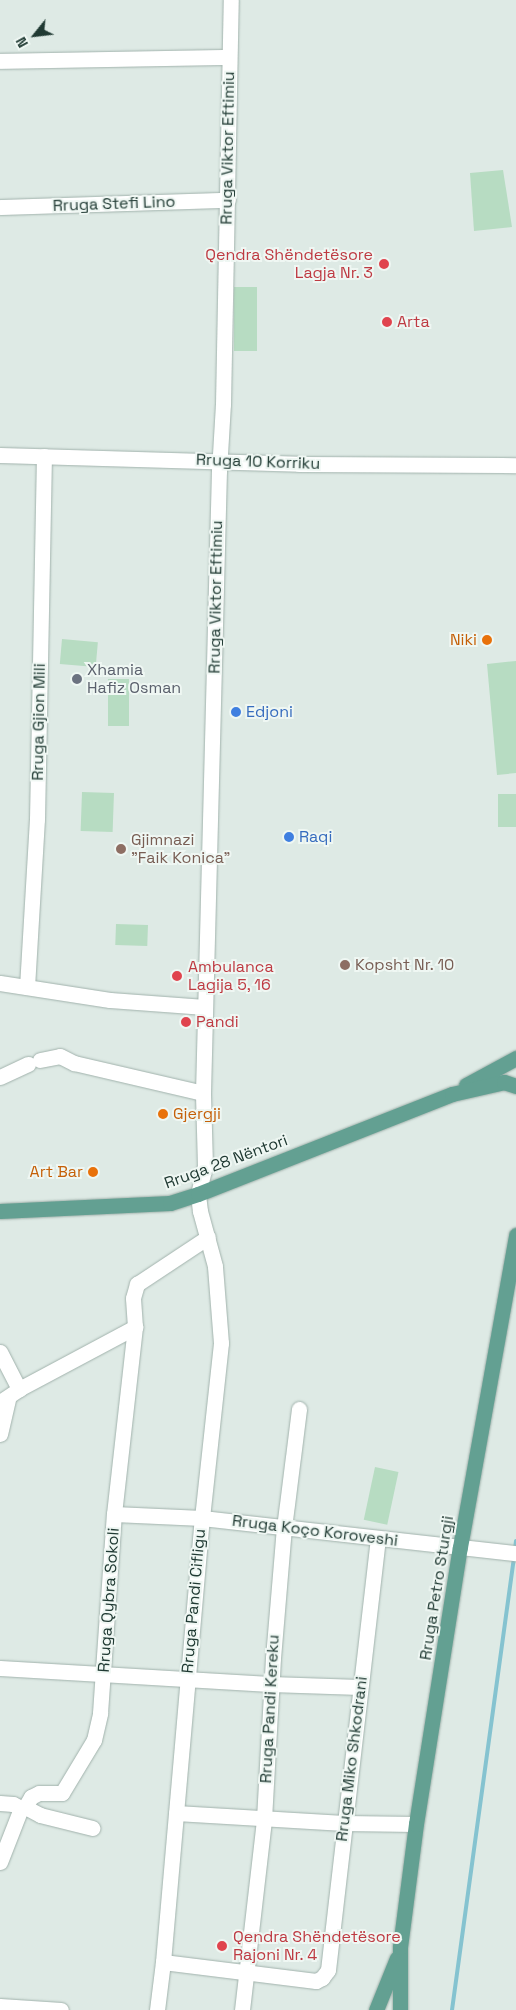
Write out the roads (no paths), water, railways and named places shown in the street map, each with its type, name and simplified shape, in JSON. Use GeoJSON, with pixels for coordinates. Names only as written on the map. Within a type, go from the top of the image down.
{"type":"FeatureCollection","features":[{"type":"Feature","properties":{"kind":"main road","name":"Rruga 28 Nëntori"},"geometry":{"type":"LineString","coordinates":[[452,1094],[488,1071],[516,1058]]}},
{"type":"Feature","properties":{"kind":"main road","name":"Rruga 28 Nëntori"},"geometry":{"type":"LineString","coordinates":[[0,1211],[170,1202],[198,1194],[452,1094],[504,1082],[516,1086]]}},
{"type":"Feature","properties":{"kind":"main road","name":"Rruga Petro Sturgji"},"geometry":{"type":"LineString","coordinates":[[400,2010],[400,1947],[416,1824],[460,1547],[516,1236]]}},
{"type":"Feature","properties":{"kind":"main road","name":"Rruga Petro Sturgji"},"geometry":{"type":"LineString","coordinates":[[376,2010],[400,1947]]}},
{"type":"Feature","properties":{"kind":"street","name":"Rruga Viktor Eftimiu"},"geometry":{"type":"LineString","coordinates":[[198,1194],[205,1166],[203,1093],[219,460],[223,404],[231,0]]}},
{"type":"Feature","properties":{"kind":"street"},"geometry":{"type":"LineString","coordinates":[[0,61],[229,56]]}},
{"type":"Feature","properties":{"kind":"street","name":"Rruga Stefi Lino"},"geometry":{"type":"LineString","coordinates":[[0,207],[228,200]]}},
{"type":"Feature","properties":{"kind":"street","name":"Rruga 10 Korriku"},"geometry":{"type":"LineString","coordinates":[[0,455],[219,460],[299,464],[516,465]]}},
{"type":"Feature","properties":{"kind":"street","name":"Rruga Gjion Mili"},"geometry":{"type":"LineString","coordinates":[[27,987],[36,819],[44,456]]}},
{"type":"Feature","properties":{"kind":"street"},"geometry":{"type":"LineString","coordinates":[[0,983],[110,1000],[205,1007]]}},
{"type":"Feature","properties":{"kind":"street"},"geometry":{"type":"LineString","coordinates":[[0,1077],[34,1062],[60,1056],[74,1063],[111,1070],[203,1093]]}},
{"type":"Feature","properties":{"kind":"street","name":"Rruga Pandi Cifligu"},"geometry":{"type":"LineString","coordinates":[[157,2010],[220,1343],[215,1266],[200,1212],[198,1194]]}},
{"type":"Feature","properties":{"kind":"street","name":"Rruga Qybra Sokoli"},"geometry":{"type":"LineString","coordinates":[[23,1808],[31,1797],[39,1793],[62,1793],[94,1740],[100,1713],[114,1514],[135,1327],[133,1298],[137,1284],[208,1237]]}},
{"type":"Feature","properties":{"kind":"street"},"geometry":{"type":"LineString","coordinates":[[9,1396],[135,1327]]}},
{"type":"Feature","properties":{"kind":"street"},"geometry":{"type":"LineString","coordinates":[[0,1352],[9,1396],[0,1434]]}},
{"type":"Feature","properties":{"kind":"street","name":"Rruga Pandi Kereku"},"geometry":{"type":"LineString","coordinates":[[242,2010],[264,1819],[270,1684],[284,1528],[299,1409]]}},
{"type":"Feature","properties":{"kind":"street","name":"Rruga Koço Koroveshi"},"geometry":{"type":"LineString","coordinates":[[114,1514],[202,1518],[516,1554]]}},
{"type":"Feature","properties":{"kind":"street","name":"Rruga Miko Shkodrani"},"geometry":{"type":"LineString","coordinates":[[246,1972],[316,1981],[322,1978],[328,1970],[378,1539]]}},
{"type":"Feature","properties":{"kind":"street"},"geometry":{"type":"LineString","coordinates":[[0,1668],[270,1684],[360,1687]]}},
{"type":"Feature","properties":{"kind":"street"},"geometry":{"type":"LineString","coordinates":[[0,1803],[13,1804],[40,1815],[92,1828]]}},
{"type":"Feature","properties":{"kind":"street"},"geometry":{"type":"LineString","coordinates":[[0,1862],[23,1808]]}},
{"type":"Feature","properties":{"kind":"street"},"geometry":{"type":"LineString","coordinates":[[176,1813],[344,1823],[416,1824]]}},
{"type":"Feature","properties":{"kind":"street"},"geometry":{"type":"LineString","coordinates":[[163,1962],[246,1972]]}},
{"type":"Feature","properties":{"kind":"street"},"geometry":{"type":"LineString","coordinates":[[0,2006],[61,2010]]}},
{"type":"Feature","properties":{"kind":"waterway"},"geometry":{"type":"LineString","coordinates":[[515,1549],[516,1541]]}},
{"type":"Feature","properties":{"kind":"waterway"},"geometry":{"type":"LineString","coordinates":[[452,2010],[514,1556]]}},
{"type":"Feature","properties":{"kind":"place","name":"Qendra Shëndetësore Lagja Nr. 3"},"geometry":{"type":"Point","coordinates":[384,264]}},
{"type":"Feature","properties":{"kind":"place","name":"Arta"},"geometry":{"type":"Point","coordinates":[387,322]}},
{"type":"Feature","properties":{"kind":"place","name":"Niki"},"geometry":{"type":"Point","coordinates":[487,640]}},
{"type":"Feature","properties":{"kind":"place","name":"Xhamia Hafiz Osman"},"geometry":{"type":"Point","coordinates":[77,679]}},
{"type":"Feature","properties":{"kind":"place","name":"Edjoni"},"geometry":{"type":"Point","coordinates":[236,712]}},
{"type":"Feature","properties":{"kind":"place","name":"Raqi"},"geometry":{"type":"Point","coordinates":[289,837]}},
{"type":"Feature","properties":{"kind":"place","name":"Gjimnazi \"Faik Konica\""},"geometry":{"type":"Point","coordinates":[121,849]}},
{"type":"Feature","properties":{"kind":"place","name":"Kopsht Nr. 10"},"geometry":{"type":"Point","coordinates":[345,965]}},
{"type":"Feature","properties":{"kind":"place","name":"Ambulanca Lagija 5, 16"},"geometry":{"type":"Point","coordinates":[177,976]}},
{"type":"Feature","properties":{"kind":"place","name":"Pandi"},"geometry":{"type":"Point","coordinates":[186,1022]}},
{"type":"Feature","properties":{"kind":"place","name":"Gjergji"},"geometry":{"type":"Point","coordinates":[163,1114]}},
{"type":"Feature","properties":{"kind":"place","name":"Art Bar"},"geometry":{"type":"Point","coordinates":[93,1172]}},
{"type":"Feature","properties":{"kind":"place","name":"Qendra Shëndetësore Rajoni Nr. 4"},"geometry":{"type":"Point","coordinates":[222,1946]}}]}
